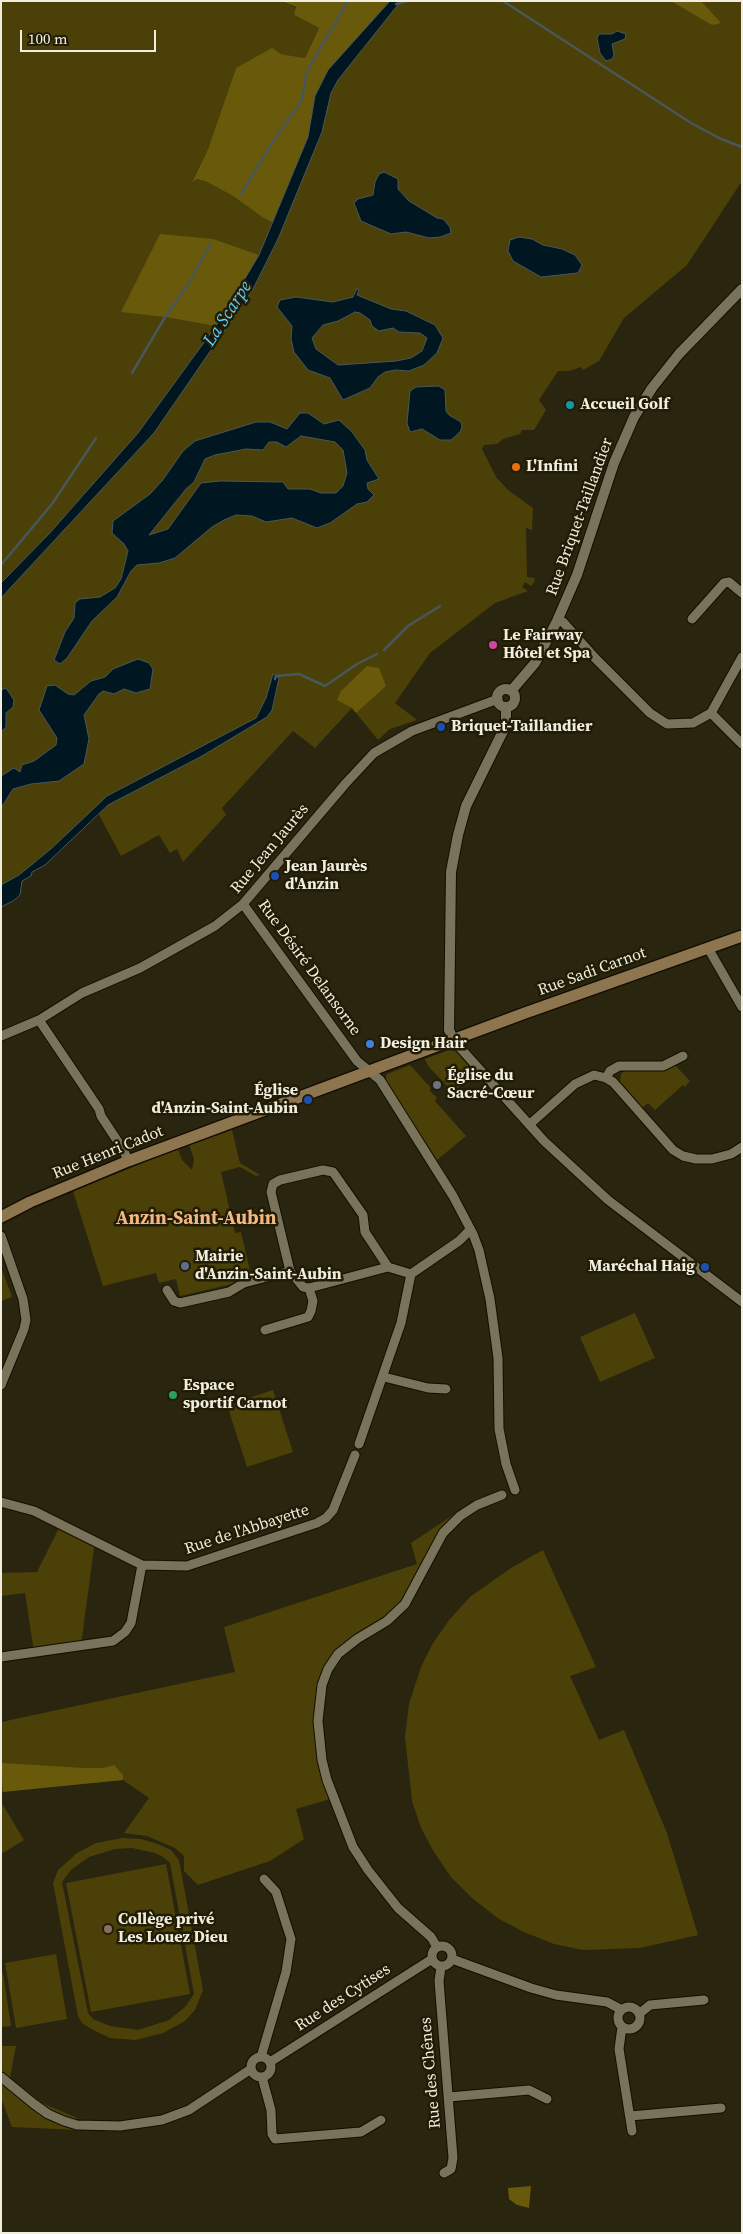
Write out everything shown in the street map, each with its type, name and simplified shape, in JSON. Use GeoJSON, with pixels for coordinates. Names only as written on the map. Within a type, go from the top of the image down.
{"type":"FeatureCollection","features":[{"type":"Feature","properties":{"kind":"main road","name":"Rue Sadi Carnot"},"geometry":{"type":"LineString","coordinates":[[454,1041],[742,936]]}},
{"type":"Feature","properties":{"kind":"main road","name":"Rue Henri Cadot"},"geometry":{"type":"LineString","coordinates":[[1,1217],[30,1202],[128,1161],[454,1041]]}},
{"type":"Feature","properties":{"kind":"street","name":"Rue Briquet-Taillandier"},"geometry":{"type":"LineString","coordinates":[[511,691],[535,663],[557,621],[577,575],[614,463],[634,417],[652,388],[679,354],[742,289]]}},
{"type":"Feature","properties":{"kind":"street"},"geometry":{"type":"LineString","coordinates":[[692,619],[702,612],[724,583],[732,580],[742,593]]}},
{"type":"Feature","properties":{"kind":"street"},"geometry":{"type":"LineString","coordinates":[[557,621],[563,622],[595,658],[650,713],[667,724],[693,723],[711,713],[742,658]]}},
{"type":"Feature","properties":{"kind":"street"},"geometry":{"type":"LineString","coordinates":[[506,689],[515,696],[514,702],[506,707],[500,705],[498,699],[500,692],[506,689]]}},
{"type":"Feature","properties":{"kind":"street","name":"Rue Jean Jaurès"},"geometry":{"type":"LineString","coordinates":[[1,1036],[38,1020],[82,993],[128,974],[197,937],[244,904],[346,783],[374,753],[412,731],[498,699]]}},
{"type":"Feature","properties":{"kind":"street"},"geometry":{"type":"LineString","coordinates":[[506,707],[506,725],[466,806],[451,872],[449,1030],[454,1041],[544,1141],[608,1200],[742,1302]]}},
{"type":"Feature","properties":{"kind":"street"},"geometry":{"type":"LineString","coordinates":[[711,713],[742,744]]}},
{"type":"Feature","properties":{"kind":"street","name":"Rue Désiré Delansorne"},"geometry":{"type":"LineString","coordinates":[[244,904],[357,1061],[380,1080],[453,1196],[470,1230],[479,1250],[490,1299],[498,1358],[499,1429],[506,1464],[515,1490]]}},
{"type":"Feature","properties":{"kind":"street"},"geometry":{"type":"LineString","coordinates":[[708,948],[742,1007]]}},
{"type":"Feature","properties":{"kind":"street"},"geometry":{"type":"LineString","coordinates":[[38,1020],[99,1109],[101,1116],[124,1151],[128,1161]]}},
{"type":"Feature","properties":{"kind":"street"},"geometry":{"type":"LineString","coordinates":[[606,1078],[610,1071],[619,1066],[663,1066],[683,1056]]}},
{"type":"Feature","properties":{"kind":"street"},"geometry":{"type":"LineString","coordinates":[[530,1124],[575,1084],[594,1075],[606,1078],[634,1104],[673,1150],[684,1156],[696,1159],[712,1159],[731,1154],[742,1147]]}},
{"type":"Feature","properties":{"kind":"street"},"geometry":{"type":"LineString","coordinates":[[388,1267],[365,1232],[363,1215],[333,1172],[322,1170],[280,1180],[273,1184],[271,1192],[290,1272],[303,1287],[309,1288],[388,1267],[411,1274]]}},
{"type":"Feature","properties":{"kind":"street"},"geometry":{"type":"LineString","coordinates":[[359,1444],[384,1377],[401,1323],[411,1274],[459,1241],[470,1230]]}},
{"type":"Feature","properties":{"kind":"street"},"geometry":{"type":"LineString","coordinates":[[1,1236],[23,1300],[26,1320],[1,1384]]}},
{"type":"Feature","properties":{"kind":"street"},"geometry":{"type":"LineString","coordinates":[[167,1290],[174,1301],[180,1302],[230,1292],[244,1283],[290,1272]]}},
{"type":"Feature","properties":{"kind":"street"},"geometry":{"type":"LineString","coordinates":[[265,1330],[308,1317],[313,1301],[309,1288]]}},
{"type":"Feature","properties":{"kind":"street"},"geometry":{"type":"LineString","coordinates":[[384,1377],[428,1388],[446,1390]]}},
{"type":"Feature","properties":{"kind":"street","name":"Rue de l'Abbayette"},"geometry":{"type":"LineString","coordinates":[[1,1502],[34,1510],[142,1565],[187,1566],[317,1524],[333,1510],[356,1455]]}},
{"type":"Feature","properties":{"kind":"street"},"geometry":{"type":"LineString","coordinates":[[437,1947],[431,1937],[398,1908],[368,1870],[353,1847],[327,1780],[322,1760],[318,1721],[322,1685],[328,1669],[338,1654],[357,1639],[386,1621],[405,1604],[443,1534],[460,1516],[502,1495]]}},
{"type":"Feature","properties":{"kind":"street"},"geometry":{"type":"LineString","coordinates":[[1,1657],[113,1641],[125,1632],[131,1623],[142,1565]]}},
{"type":"Feature","properties":{"kind":"street"},"geometry":{"type":"LineString","coordinates":[[261,2057],[270,2062],[269,2073],[262,2077],[257,2076],[251,2068],[252,2062],[261,2057],[286,1972],[292,1939],[276,1892],[264,1879]]}},
{"type":"Feature","properties":{"kind":"street"},"geometry":{"type":"LineString","coordinates":[[437,1947],[448,1948],[452,1958],[531,1988],[556,1995],[607,2002],[622,2010],[632,2008],[639,2014],[640,2019],[636,2027],[627,2029],[622,2027]]}},
{"type":"Feature","properties":{"kind":"street"},"geometry":{"type":"LineString","coordinates":[[437,1947],[432,1952],[432,1960],[437,1966],[441,1967],[448,1964],[452,1958]]}},
{"type":"Feature","properties":{"kind":"street","name":"Rue des Cytises"},"geometry":{"type":"LineString","coordinates":[[270,2062],[432,1960]]}},
{"type":"Feature","properties":{"kind":"street","name":"Rue des Chênes"},"geometry":{"type":"LineString","coordinates":[[441,1967],[439,1980],[453,2158],[451,2168],[444,2173]]}},
{"type":"Feature","properties":{"kind":"street"},"geometry":{"type":"LineString","coordinates":[[639,2014],[650,2005],[704,2000]]}},
{"type":"Feature","properties":{"kind":"street"},"geometry":{"type":"LineString","coordinates":[[622,2010],[618,2018],[622,2027],[619,2049],[632,2131]]}},
{"type":"Feature","properties":{"kind":"street"},"geometry":{"type":"LineString","coordinates":[[1,2077],[48,2114],[64,2121],[77,2124],[120,2126],[162,2120],[189,2110],[251,2068]]}},
{"type":"Feature","properties":{"kind":"street"},"geometry":{"type":"LineString","coordinates":[[262,2077],[271,2110],[272,2134],[275,2139],[361,2132],[381,2120]]}},
{"type":"Feature","properties":{"kind":"street"},"geometry":{"type":"LineString","coordinates":[[448,2097],[529,2090],[547,2099]]}},
{"type":"Feature","properties":{"kind":"street"},"geometry":{"type":"LineString","coordinates":[[630,2116],[721,2108]]}},
{"type":"Feature","properties":{"kind":"shaded area"},"geometry":{"type":"Polygon","coordinates":[[[1,1],[281,1],[296,8],[294,15],[319,28],[305,58],[281,54],[255,59],[236,68],[208,149],[192,181],[197,179],[205,181],[233,196],[262,217],[318,101],[395,1],[742,1],[742,181],[687,265],[624,318],[599,361],[583,370],[581,367],[569,371],[558,371],[539,400],[546,410],[534,430],[522,430],[520,434],[503,439],[497,444],[484,445],[482,449],[496,477],[508,490],[533,508],[532,530],[526,528],[527,577],[535,578],[531,586],[525,582],[522,587],[528,591],[495,603],[430,653],[395,703],[417,720],[390,729],[378,740],[352,708],[315,748],[293,731],[222,808],[226,815],[183,862],[177,849],[170,853],[159,835],[121,856],[97,811],[1,896],[1,1]]]}},
{"type":"Feature","properties":{"kind":"shaded area"},"geometry":{"type":"Polygon","coordinates":[[[281,1],[395,1],[348,52],[315,126],[278,225],[262,217],[233,196],[205,181],[197,179],[192,182],[208,149],[236,68],[272,48],[281,54],[305,58],[319,28],[294,15],[296,7],[281,1]]]}},
{"type":"Feature","properties":{"kind":"shaded area"},"geometry":{"type":"Polygon","coordinates":[[[671,1],[701,1],[721,23],[712,25],[671,1]]]}},
{"type":"Feature","properties":{"kind":"shaded area"},"geometry":{"type":"Polygon","coordinates":[[[160,234],[213,239],[259,255],[236,290],[216,326],[166,317],[121,312],[160,234]]]}},
{"type":"Feature","properties":{"kind":"shaded area"},"geometry":{"type":"Polygon","coordinates":[[[367,666],[379,668],[386,686],[356,713],[352,708],[337,700],[341,691],[367,666]]]}},
{"type":"Feature","properties":{"kind":"shaded area"},"geometry":{"type":"Polygon","coordinates":[[[449,1050],[456,1051],[475,1074],[449,1096],[452,1091],[428,1066],[425,1059],[449,1050]]]}},
{"type":"Feature","properties":{"kind":"shaded area"},"geometry":{"type":"Polygon","coordinates":[[[410,1065],[430,1087],[430,1091],[437,1098],[435,1101],[466,1136],[437,1160],[385,1080],[387,1074],[410,1065]]]}},
{"type":"Feature","properties":{"kind":"shaded area"},"geometry":{"type":"Polygon","coordinates":[[[675,1065],[690,1081],[655,1110],[648,1103],[642,1108],[620,1082],[621,1074],[627,1069],[660,1070],[675,1065]]]}},
{"type":"Feature","properties":{"kind":"shaded area"},"geometry":{"type":"Polygon","coordinates":[[[232,1130],[240,1163],[260,1175],[256,1176],[240,1167],[221,1172],[235,1233],[241,1232],[251,1275],[232,1284],[180,1296],[176,1279],[159,1283],[156,1273],[103,1286],[73,1191],[178,1149],[182,1160],[192,1170],[194,1159],[189,1145],[232,1130]]]}},
{"type":"Feature","properties":{"kind":"shaded area"},"geometry":{"type":"Polygon","coordinates":[[[1,1267],[12,1297],[1,1301],[1,1267]]]}},
{"type":"Feature","properties":{"kind":"shaded area"},"geometry":{"type":"Polygon","coordinates":[[[635,1313],[655,1358],[600,1382],[580,1337],[635,1313]]]}},
{"type":"Feature","properties":{"kind":"shaded area"},"geometry":{"type":"Polygon","coordinates":[[[273,1390],[293,1452],[247,1467],[227,1405],[273,1390]]]}},
{"type":"Feature","properties":{"kind":"shaded area"},"geometry":{"type":"Polygon","coordinates":[[[456,1513],[460,1516],[443,1533],[405,1604],[357,1639],[328,1669],[318,1721],[334,1798],[296,1809],[304,1839],[270,1861],[198,1885],[184,1871],[184,1856],[175,1848],[147,1836],[124,1833],[149,1798],[123,1780],[1,1791],[1,1722],[235,1672],[224,1627],[417,1564],[411,1543],[456,1513]]]}},
{"type":"Feature","properties":{"kind":"shaded area"},"geometry":{"type":"Polygon","coordinates":[[[61,1524],[97,1543],[94,1548],[81,1645],[34,1652],[25,1593],[1,1596],[1,1573],[37,1572],[61,1524]]]}},
{"type":"Feature","properties":{"kind":"shaded area"},"geometry":{"type":"Polygon","coordinates":[[[543,1550],[596,1667],[570,1676],[599,1740],[624,1730],[667,1833],[698,1935],[640,1948],[583,1950],[554,1944],[499,1919],[472,1898],[451,1877],[421,1828],[412,1801],[405,1737],[409,1704],[421,1667],[433,1643],[450,1619],[470,1597],[511,1568],[543,1550]]]}},
{"type":"Feature","properties":{"kind":"shaded area"},"geometry":{"type":"Polygon","coordinates":[[[1,1763],[84,1768],[103,1768],[114,1765],[123,1775],[123,1780],[3,1792],[1,1763]]]}},
{"type":"Feature","properties":{"kind":"shaded area"},"geometry":{"type":"Polygon","coordinates":[[[1,1802],[24,1840],[3,1853],[1,1851],[1,1802]]]}},
{"type":"Feature","properties":{"kind":"shaded area"},"geometry":{"type":"Polygon","coordinates":[[[122,1838],[141,1839],[171,1850],[179,1860],[203,1990],[195,2010],[185,2021],[163,2033],[136,2040],[110,2038],[82,2023],[78,2016],[53,1883],[58,1870],[77,1853],[96,1843],[122,1838]],[[132,1848],[115,1849],[89,1857],[71,1870],[62,1882],[88,2013],[93,2019],[110,2026],[138,2030],[169,2020],[185,2007],[194,1994],[170,1863],[155,1853],[132,1848]]]}},
{"type":"Feature","properties":{"kind":"shaded area"},"geometry":{"type":"Polygon","coordinates":[[[166,1864],[190,1994],[91,2012],[66,1883],[166,1864]]]}},
{"type":"Feature","properties":{"kind":"shaded area"},"geometry":{"type":"Polygon","coordinates":[[[56,1954],[67,2019],[16,2028],[5,1963],[56,1954]]]}},
{"type":"Feature","properties":{"kind":"shaded area"},"geometry":{"type":"Polygon","coordinates":[[[1,1973],[3,1973],[11,2026],[1,2027],[1,1973]]]}},
{"type":"Feature","properties":{"kind":"shaded area"},"geometry":{"type":"Polygon","coordinates":[[[1,2046],[16,2046],[10,2078],[42,2103],[77,2118],[78,2130],[12,2127],[1,2098],[1,2046]]]}},
{"type":"Feature","properties":{"kind":"shaded area"},"geometry":{"type":"Polygon","coordinates":[[[531,2186],[529,2208],[517,2205],[509,2199],[508,2188],[531,2186]]]}},
{"type":"Feature","properties":{"kind":"water","name":"La Scarpe"},"geometry":{"type":"Polygon","coordinates":[[[390,1],[401,1],[338,80],[331,93],[322,132],[278,239],[253,289],[154,433],[1,598],[1,583],[48,535],[138,433],[216,326],[236,290],[259,255],[308,137],[315,96],[328,70],[390,1]]]}},
{"type":"Feature","properties":{"kind":"water"},"geometry":{"type":"Polygon","coordinates":[[[617,31],[626,34],[625,39],[612,44],[614,55],[612,59],[606,61],[600,53],[597,38],[599,34],[612,34],[617,31]]]}},
{"type":"Feature","properties":{"kind":"water"},"geometry":{"type":"Polygon","coordinates":[[[384,172],[398,179],[398,189],[409,201],[437,218],[443,219],[450,227],[451,233],[429,238],[406,232],[391,234],[361,221],[354,203],[358,199],[373,195],[375,182],[379,174],[384,172]]]}},
{"type":"Feature","properties":{"kind":"water"},"geometry":{"type":"Polygon","coordinates":[[[519,237],[532,239],[543,245],[562,249],[575,255],[582,265],[578,273],[541,277],[513,261],[508,251],[510,240],[519,237]]]}},
{"type":"Feature","properties":{"kind":"water"},"geometry":{"type":"Polygon","coordinates":[[[357,289],[359,290],[357,295],[391,309],[406,311],[435,325],[443,338],[437,353],[424,365],[409,371],[396,370],[385,372],[378,377],[370,388],[343,400],[330,378],[308,370],[294,352],[291,339],[292,326],[277,307],[280,300],[296,297],[333,302],[353,297],[357,289]],[[355,312],[338,321],[323,325],[312,338],[316,349],[338,365],[396,361],[411,358],[422,351],[427,338],[420,333],[399,332],[393,328],[379,331],[372,326],[370,320],[355,312]]]}},
{"type":"Feature","properties":{"kind":"water"},"geometry":{"type":"Polygon","coordinates":[[[439,386],[445,390],[446,411],[461,422],[460,432],[451,440],[440,440],[422,429],[410,432],[407,423],[410,391],[416,387],[439,386]]]}},
{"type":"Feature","properties":{"kind":"water"},"geometry":{"type":"Polygon","coordinates":[[[300,413],[308,413],[324,424],[339,420],[352,432],[365,450],[367,460],[379,479],[367,483],[368,489],[374,495],[367,502],[357,504],[330,523],[317,528],[292,518],[266,522],[252,516],[236,515],[224,520],[212,527],[175,558],[159,563],[137,565],[131,571],[117,597],[92,621],[67,658],[60,664],[54,660],[65,632],[74,618],[75,603],[80,599],[100,597],[115,588],[121,579],[128,551],[124,544],[112,533],[113,521],[150,494],[162,481],[183,451],[195,441],[256,422],[270,422],[287,429],[300,413]],[[301,436],[286,447],[277,442],[269,442],[263,450],[246,449],[215,455],[205,459],[194,482],[186,489],[149,535],[168,529],[201,483],[220,481],[283,482],[288,489],[310,489],[321,493],[336,493],[343,486],[347,473],[343,450],[335,442],[301,436]]]}},
{"type":"Feature","properties":{"kind":"water"},"geometry":{"type":"Polygon","coordinates":[[[138,659],[149,663],[153,669],[150,689],[136,693],[124,689],[114,694],[103,691],[99,694],[84,715],[89,739],[84,764],[59,781],[31,784],[13,789],[1,808],[1,776],[14,768],[20,772],[22,765],[34,761],[56,745],[57,738],[39,710],[47,686],[55,685],[68,694],[74,695],[91,681],[105,677],[113,669],[138,659]]]}},
{"type":"Feature","properties":{"kind":"water"},"geometry":{"type":"Polygon","coordinates":[[[273,674],[279,678],[272,710],[267,717],[202,756],[108,805],[45,865],[32,872],[31,876],[22,881],[20,895],[1,907],[1,885],[19,875],[52,848],[107,796],[256,718],[266,698],[273,674]]]}},
{"type":"Feature","properties":{"kind":"water"},"geometry":{"type":"Polygon","coordinates":[[[6,688],[14,700],[13,707],[6,713],[6,727],[1,732],[1,690],[6,688]]]}},
{"type":"Feature","properties":{"kind":"waterway"},"geometry":{"type":"LineString","coordinates":[[241,194],[272,143],[302,100],[307,71],[348,1]]}},
{"type":"Feature","properties":{"kind":"waterway"},"geometry":{"type":"LineString","coordinates":[[396,4],[407,1]]}},
{"type":"Feature","properties":{"kind":"waterway"},"geometry":{"type":"LineString","coordinates":[[503,1],[691,123],[721,139],[742,147]]}},
{"type":"Feature","properties":{"kind":"waterway"},"geometry":{"type":"LineString","coordinates":[[132,373],[165,317],[187,286],[211,243]]}},
{"type":"Feature","properties":{"kind":"waterway"},"geometry":{"type":"LineString","coordinates":[[1,565],[52,504],[96,438]]}},
{"type":"Feature","properties":{"kind":"waterway"},"geometry":{"type":"LineString","coordinates":[[384,650],[408,626],[440,606]]}},
{"type":"Feature","properties":{"kind":"waterway"},"geometry":{"type":"LineString","coordinates":[[275,679],[276,676],[299,674],[325,686],[357,664],[377,654]]}},
{"type":"Feature","properties":{"kind":"place","name":"Accueil Golf"},"geometry":{"type":"Point","coordinates":[570,405]}},
{"type":"Feature","properties":{"kind":"place","name":"L'Infini"},"geometry":{"type":"Point","coordinates":[516,467]}},
{"type":"Feature","properties":{"kind":"place","name":"Le Fairway Hôtel et Spa"},"geometry":{"type":"Point","coordinates":[493,645]}},
{"type":"Feature","properties":{"kind":"place","name":"Briquet-Taillandier"},"geometry":{"type":"Point","coordinates":[441,727]}},
{"type":"Feature","properties":{"kind":"place","name":"Jean Jaurès d'Anzin"},"geometry":{"type":"Point","coordinates":[275,876]}},
{"type":"Feature","properties":{"kind":"place","name":"Design Hair"},"geometry":{"type":"Point","coordinates":[370,1044]}},
{"type":"Feature","properties":{"kind":"place","name":"Église du Sacré-Cœur"},"geometry":{"type":"Point","coordinates":[437,1085]}},
{"type":"Feature","properties":{"kind":"place","name":"Église d'Anzin-Saint-Aubin"},"geometry":{"type":"Point","coordinates":[308,1100]}},
{"type":"Feature","properties":{"kind":"place","name":"Mairie d'Anzin-Saint-Aubin"},"geometry":{"type":"Point","coordinates":[185,1266]}},
{"type":"Feature","properties":{"kind":"place","name":"Maréchal Haig"},"geometry":{"type":"Point","coordinates":[705,1267]}},
{"type":"Feature","properties":{"kind":"place","name":"Espace sportif Carnot"},"geometry":{"type":"Point","coordinates":[173,1395]}},
{"type":"Feature","properties":{"kind":"place","name":"Collège privé Les Louez Dieu"},"geometry":{"type":"Point","coordinates":[108,1929]}},
{"type":"Feature","properties":{"kind":"district","name":"Anzin-Saint-Aubin"},"geometry":{"type":"Point","coordinates":[196,1219]}}]}
